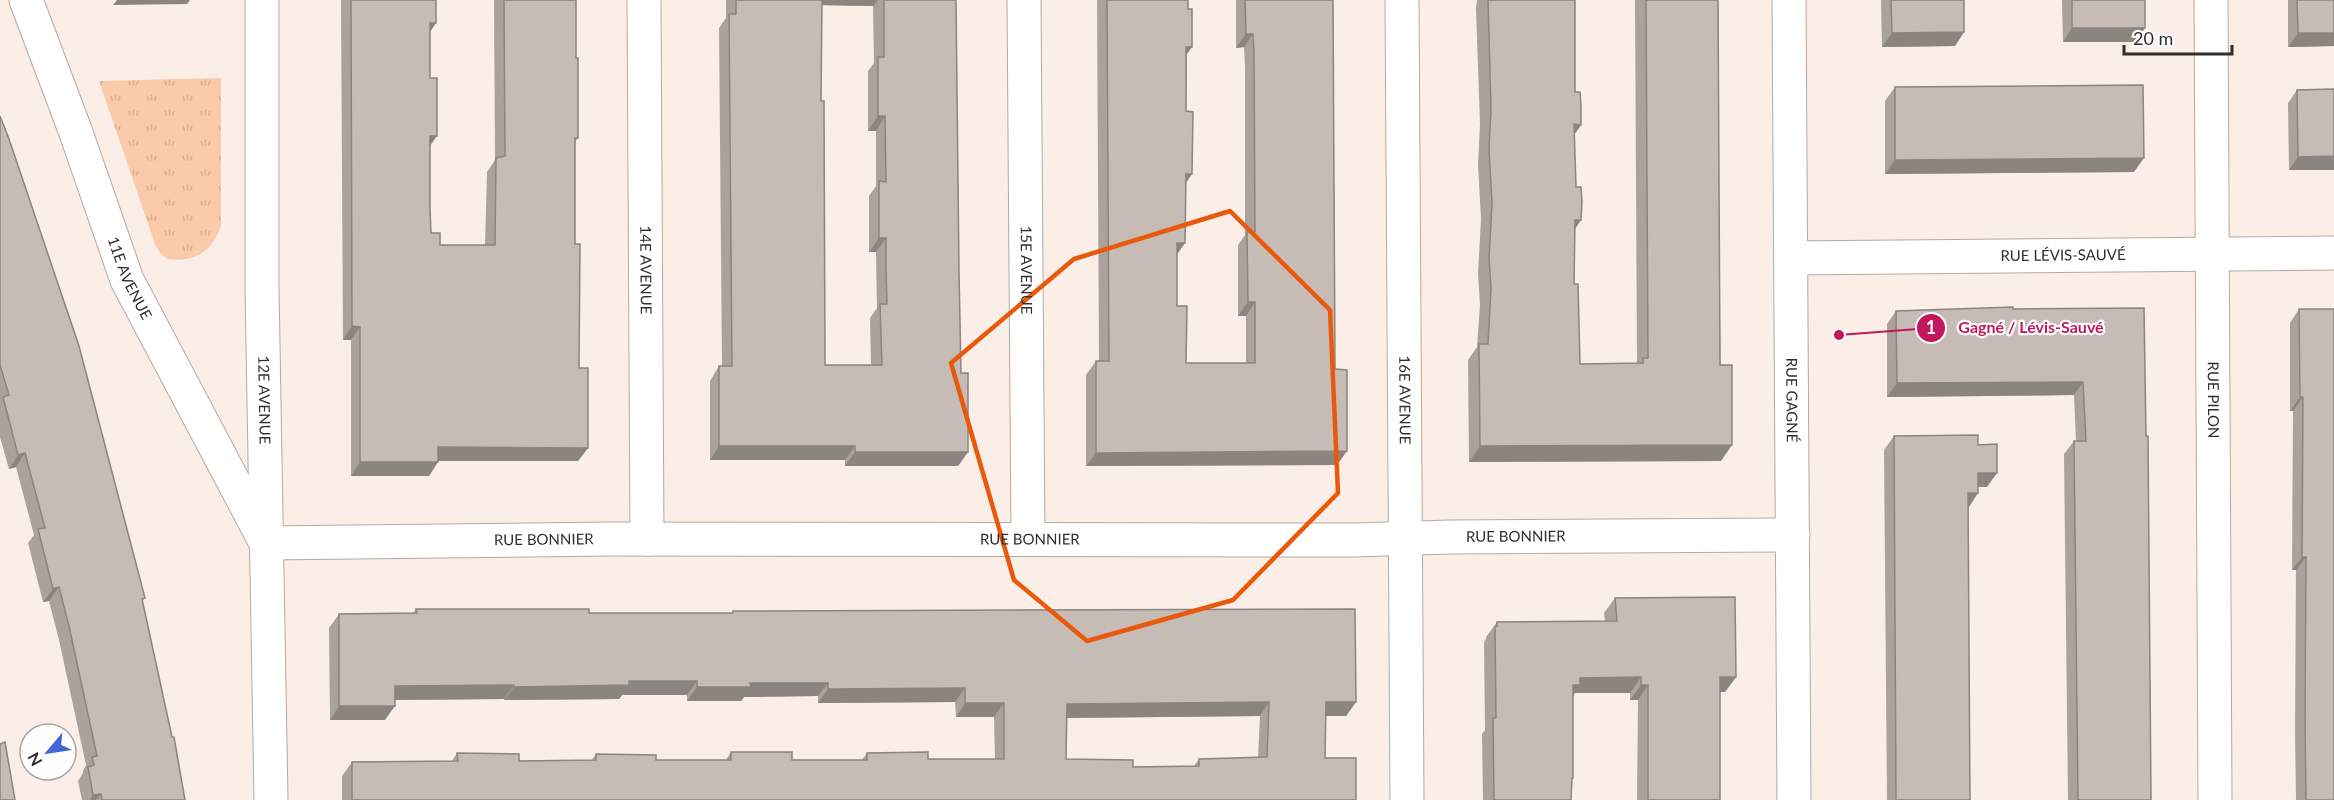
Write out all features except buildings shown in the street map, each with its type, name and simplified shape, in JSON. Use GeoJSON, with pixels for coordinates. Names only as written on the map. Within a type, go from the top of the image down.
{"type":"FeatureCollection","features":[{"type":"Feature","properties":{"kind":"street","name":"11E AVENUE"},"geometry":{"type":"LineString","coordinates":[[26,0],[128,280],[266,543]]}},
{"type":"Feature","properties":{"kind":"street","name":"12E AVENUE"},"geometry":{"type":"LineString","coordinates":[[262,0],[262,288],[271,800]]}},
{"type":"Feature","properties":{"kind":"street","name":"14E AVENUE"},"geometry":{"type":"LineString","coordinates":[[644,0],[647,539]]}},
{"type":"Feature","properties":{"kind":"street","name":"15E AVENUE"},"geometry":{"type":"LineString","coordinates":[[1024,0],[1029,539]]}},
{"type":"Feature","properties":{"kind":"street","name":"16E AVENUE"},"geometry":{"type":"LineString","coordinates":[[1402,0],[1407,800]]}},
{"type":"Feature","properties":{"kind":"street","name":"RUE GAGNÉ"},"geometry":{"type":"LineString","coordinates":[[1789,0],[1794,800]]}},
{"type":"Feature","properties":{"kind":"street","name":"RUE PILON"},"geometry":{"type":"LineString","coordinates":[[2211,0],[2215,800]]}},
{"type":"Feature","properties":{"kind":"street","name":"RUE LÉVIS-SAUVÉ"},"geometry":{"type":"LineString","coordinates":[[1791,258],[2334,253]]}},
{"type":"Feature","properties":{"kind":"street","name":"RUE BONNIER"},"geometry":{"type":"LineString","coordinates":[[266,543],[647,539],[1793,535]]}},
{"type":"Feature","properties":{"kind":"highlighted area"},"geometry":{"type":"Polygon","coordinates":[[[1230,211],[1330,310],[1338,493],[1233,600],[1087,641],[1014,580],[951,363],[1074,259],[1230,211]]]}},
{"type":"Feature","properties":{"kind":"green space"},"geometry":{"type":"Polygon","coordinates":[[[221,78],[221,226],[213,243],[201,254],[186,259],[167,259],[155,244],[99,81],[221,78]]]}},
{"type":"Feature","properties":{"kind":"place","name":"Gagné / Lévis-Sauvé"},"geometry":{"type":"Point","coordinates":[1839,335]}}]}
